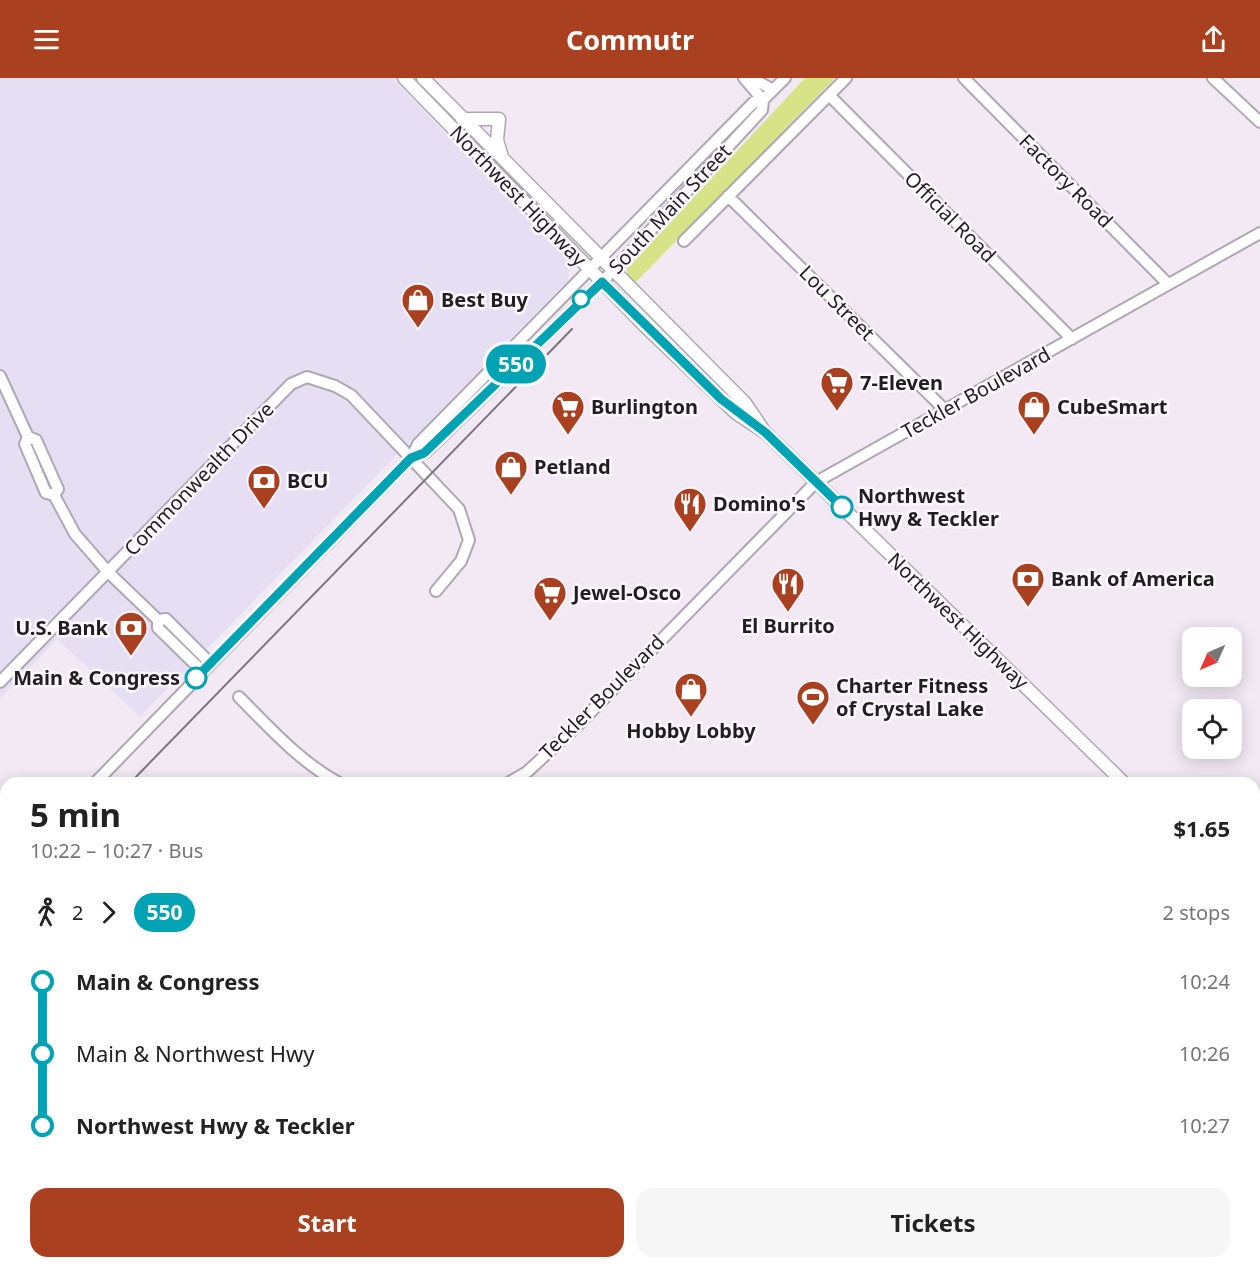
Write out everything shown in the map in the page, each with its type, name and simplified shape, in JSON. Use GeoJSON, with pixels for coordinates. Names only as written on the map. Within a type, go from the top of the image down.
{"type":"FeatureCollection","features":[{"type":"Feature","properties":{"kind":"main road","name":"Northwest Highway"},"geometry":{"type":"LineString","coordinates":[[404,78],[602,282],[736,413],[766,433]]}},
{"type":"Feature","properties":{"kind":"main road","name":"Northwest Highway"},"geometry":{"type":"LineString","coordinates":[[423,78],[745,403],[766,433],[1118,777]]}},
{"type":"Feature","properties":{"kind":"main road"},"geometry":{"type":"LineString","coordinates":[[462,119],[500,118],[498,149],[506,164]]}},
{"type":"Feature","properties":{"kind":"street"},"geometry":{"type":"LineString","coordinates":[[744,78],[763,100]]}},
{"type":"Feature","properties":{"kind":"street"},"geometry":{"type":"LineString","coordinates":[[752,78],[773,90]]}},
{"type":"Feature","properties":{"kind":"street","name":"South Main Street"},"geometry":{"type":"LineString","coordinates":[[101,777],[411,458],[418,444],[754,102],[763,100],[785,78]]}},
{"type":"Feature","properties":{"kind":"street"},"geometry":{"type":"LineString","coordinates":[[684,241],[846,78]]}},
{"type":"Feature","properties":{"kind":"street","name":"Factory Road"},"geometry":{"type":"LineString","coordinates":[[964,78],[1168,284]]}},
{"type":"Feature","properties":{"kind":"street"},"geometry":{"type":"LineString","coordinates":[[1213,78],[1260,122]]}},
{"type":"Feature","properties":{"kind":"street","name":"Official Road"},"geometry":{"type":"LineString","coordinates":[[829,95],[1072,339]]}},
{"type":"Feature","properties":{"kind":"street","name":"South Main Street"},"geometry":{"type":"LineString","coordinates":[[411,458],[424,453],[613,271],[762,110],[763,100]]}},
{"type":"Feature","properties":{"kind":"street","name":"Lou Street"},"geometry":{"type":"LineString","coordinates":[[728,196],[945,410]]}},
{"type":"Feature","properties":{"kind":"street","name":"Teckler Boulevard"},"geometry":{"type":"LineString","coordinates":[[518,777],[527,772],[579,724],[816,482],[1260,233]]}},
{"type":"Feature","properties":{"kind":"street"},"geometry":{"type":"LineString","coordinates":[[0,376],[28,437],[25,444],[46,493],[54,495],[75,534],[108,572],[158,620],[158,628],[206,667]]}},
{"type":"Feature","properties":{"kind":"street","name":"Commonwealth Drive"},"geometry":{"type":"LineString","coordinates":[[0,682],[291,384],[307,377],[335,386],[351,395],[459,508],[469,540],[461,561],[436,591]]}},
{"type":"Feature","properties":{"kind":"street"},"geometry":{"type":"LineString","coordinates":[[239,697],[289,747],[328,777]]}},
{"type":"Feature","properties":{"kind":"shaded area"},"geometry":{"type":"Polygon","coordinates":[[[0,78],[392,78],[570,262],[568,280],[140,717],[57,639],[0,699],[0,78]]]}},
{"type":"Feature","properties":{"kind":"green space"},"geometry":{"type":"Polygon","coordinates":[[[805,78],[835,78],[635,283],[627,275],[627,269],[805,78]]]}},
{"type":"Feature","properties":{"kind":"railway"},"geometry":{"type":"LineString","coordinates":[[136,777],[572,329]]}},
{"type":"Feature","properties":{"kind":"bus line","name":"550"},"geometry":{"type":"LineString","coordinates":[[196,678],[411,458],[424,453],[587,293],[602,282],[721,399],[736,413],[766,433],[842,507]]}},
{"type":"Feature","properties":{"kind":"place","name":"Best Buy"},"geometry":{"type":"Point","coordinates":[418,329]}},
{"type":"Feature","properties":{"kind":"place","name":"7-Eleven"},"geometry":{"type":"Point","coordinates":[837,412]}},
{"type":"Feature","properties":{"kind":"place","name":"Burlington"},"geometry":{"type":"Point","coordinates":[568,436]}},
{"type":"Feature","properties":{"kind":"place","name":"CubeSmart"},"geometry":{"type":"Point","coordinates":[1034,436]}},
{"type":"Feature","properties":{"kind":"place","name":"Petland"},"geometry":{"type":"Point","coordinates":[511,496]}},
{"type":"Feature","properties":{"kind":"place","name":"Northwest Hwy & Teckler"},"geometry":{"type":"Point","coordinates":[842,507]}},
{"type":"Feature","properties":{"kind":"place","name":"BCU"},"geometry":{"type":"Point","coordinates":[264,510]}},
{"type":"Feature","properties":{"kind":"place","name":"Domino's"},"geometry":{"type":"Point","coordinates":[690,533]}},
{"type":"Feature","properties":{"kind":"place","name":"Bank of America"},"geometry":{"type":"Point","coordinates":[1028,608]}},
{"type":"Feature","properties":{"kind":"place","name":"El Burrito"},"geometry":{"type":"Point","coordinates":[788,613]}},
{"type":"Feature","properties":{"kind":"place","name":"Jewel-Osco"},"geometry":{"type":"Point","coordinates":[550,622]}},
{"type":"Feature","properties":{"kind":"place","name":"U.S. Bank"},"geometry":{"type":"Point","coordinates":[131,657]}},
{"type":"Feature","properties":{"kind":"place","name":"Main & Congress"},"geometry":{"type":"Point","coordinates":[196,678]}},
{"type":"Feature","properties":{"kind":"place","name":"Hobby Lobby"},"geometry":{"type":"Point","coordinates":[691,718]}},
{"type":"Feature","properties":{"kind":"place","name":"Charter Fitness of Crystal Lake"},"geometry":{"type":"Point","coordinates":[813,726]}}]}
